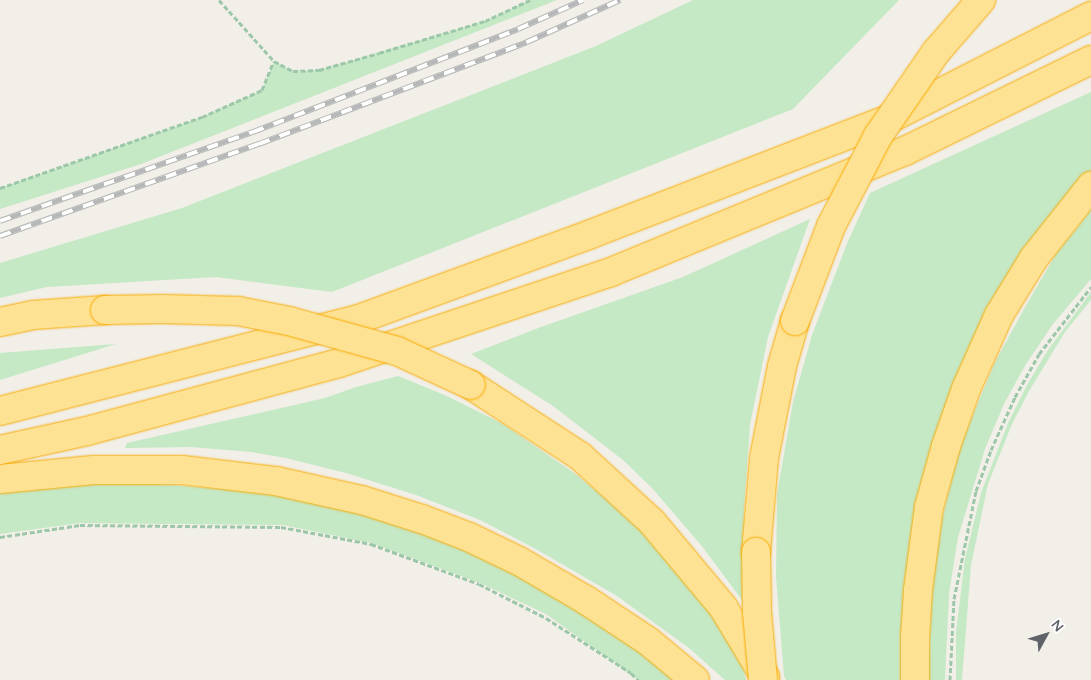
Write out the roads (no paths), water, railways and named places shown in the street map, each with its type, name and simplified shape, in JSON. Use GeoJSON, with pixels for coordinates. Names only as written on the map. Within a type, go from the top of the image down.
{"type":"FeatureCollection","features":[{"type":"Feature","properties":{"kind":"highway"},"geometry":{"type":"LineString","coordinates":[[763,680],[757,612],[756,552],[764,458],[778,385],[795,321],[831,226],[878,136],[936,52],[982,0]]}},
{"type":"Feature","properties":{"kind":"highway"},"geometry":{"type":"LineString","coordinates":[[0,411],[359,320],[889,120],[1091,16]]}},
{"type":"Feature","properties":{"kind":"highway"},"geometry":{"type":"LineString","coordinates":[[0,450],[87,431],[339,363],[611,272],[905,151],[1091,60]]}},
{"type":"Feature","properties":{"kind":"highway"},"geometry":{"type":"LineString","coordinates":[[915,680],[914,638],[929,507],[946,446],[966,389],[999,315],[1034,258],[1091,186]]}},
{"type":"Feature","properties":{"kind":"highway"},"geometry":{"type":"LineString","coordinates":[[0,322],[33,314],[105,310],[163,309],[238,312],[290,321],[388,348],[471,384],[580,456],[652,522],[723,607],[767,680]]}},
{"type":"Feature","properties":{"kind":"highway"},"geometry":{"type":"LineString","coordinates":[[0,479],[94,470],[182,470],[276,481],[362,500],[422,519],[469,537],[519,562],[586,600],[648,641],[695,680]]}},
{"type":"Feature","properties":{"kind":"railway"},"geometry":{"type":"LineString","coordinates":[[0,221],[253,132],[518,29],[583,0]]}},
{"type":"Feature","properties":{"kind":"railway"},"geometry":{"type":"LineString","coordinates":[[0,236],[259,144],[527,42],[620,0]]}}]}
